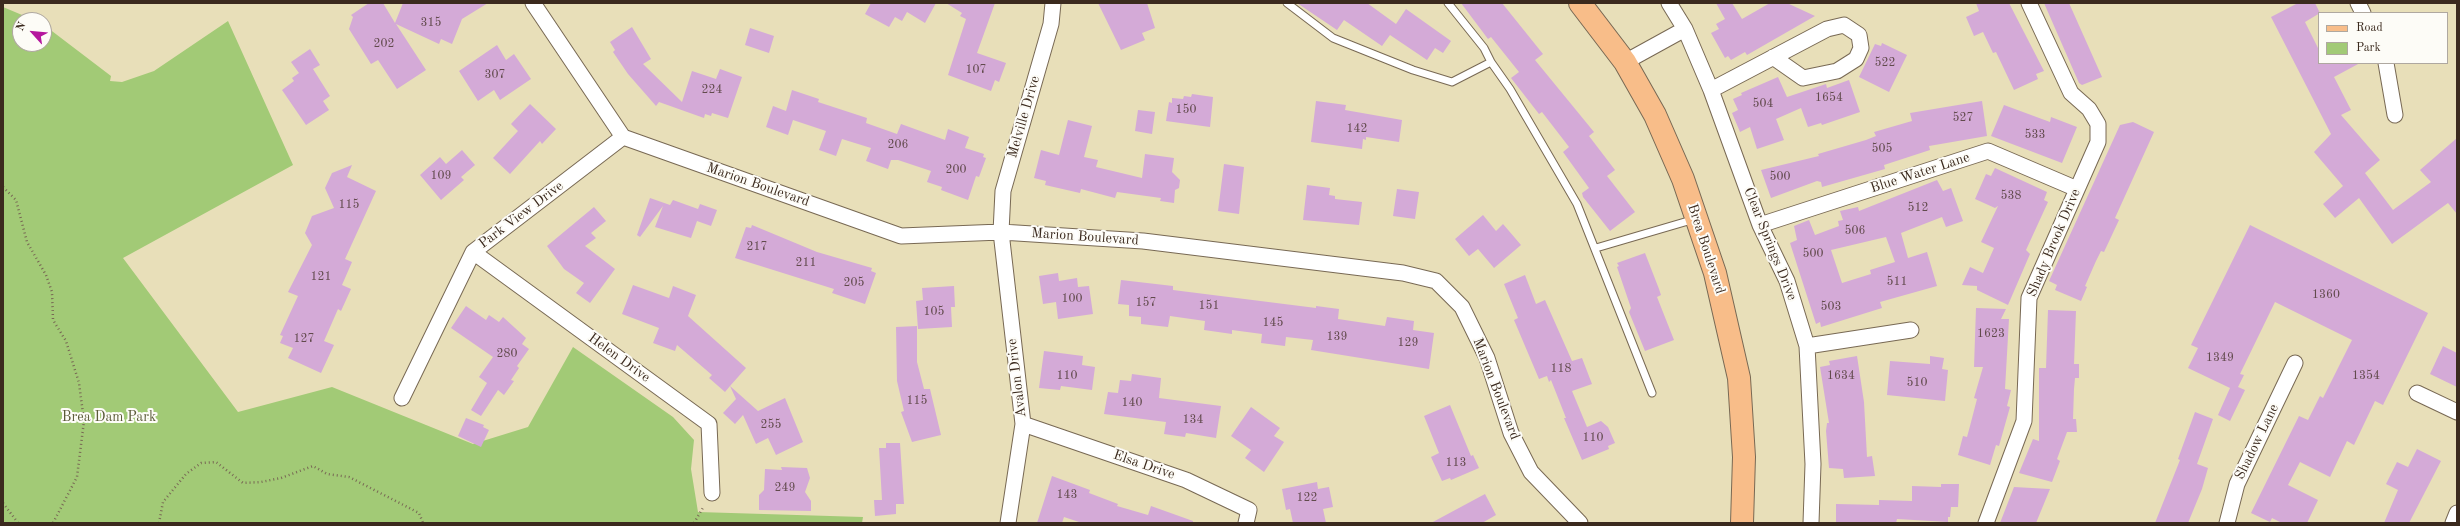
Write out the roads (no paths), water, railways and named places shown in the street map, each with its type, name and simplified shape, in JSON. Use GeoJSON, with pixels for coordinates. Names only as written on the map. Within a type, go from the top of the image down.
{"type":"FeatureCollection","features":[{"type":"Feature","properties":{"kind":"main road","name":"Brea Boulevard"},"geometry":{"type":"LineString","coordinates":[[1580,3],[1625,62],[1654,115],[1683,179],[1719,288],[1739,378],[1744,457],[1742,523]]}},
{"type":"Feature","properties":{"kind":"street"},"geometry":{"type":"LineString","coordinates":[[533,3],[623,137]]}},
{"type":"Feature","properties":{"kind":"street","name":"Melville Drive"},"geometry":{"type":"LineString","coordinates":[[1001,232],[1003,191],[1051,24],[1053,3]]}},
{"type":"Feature","properties":{"kind":"street","name":"Clear Springs Drive"},"geometry":{"type":"LineString","coordinates":[[1669,3],[1685,29],[1711,90],[1760,225],[1787,281],[1807,346],[1813,464],[1811,523]]}},
{"type":"Feature","properties":{"kind":"street","name":"Shady Brook Drive"},"geometry":{"type":"LineString","coordinates":[[1986,523],[2024,420],[2029,298],[2098,142],[2098,124],[2089,108],[2071,93],[2029,3]]}},
{"type":"Feature","properties":{"kind":"street"},"geometry":{"type":"LineString","coordinates":[[2358,3],[2362,12]]}},
{"type":"Feature","properties":{"kind":"street"},"geometry":{"type":"LineString","coordinates":[[1711,90],[1827,29],[1844,25],[1859,35],[1861,48],[1856,59],[1837,71],[1803,78],[1774,57]]}},
{"type":"Feature","properties":{"kind":"street"},"geometry":{"type":"LineString","coordinates":[[1625,62],[1685,29]]}},
{"type":"Feature","properties":{"kind":"street"},"geometry":{"type":"LineString","coordinates":[[2386,64],[2395,115]]}},
{"type":"Feature","properties":{"kind":"street","name":"Marion Boulevard"},"geometry":{"type":"LineString","coordinates":[[623,137],[901,236],[1001,232],[1143,241],[1404,273],[1436,281],[1462,307],[1487,358],[1511,433],[1531,472],[1580,523]]}},
{"type":"Feature","properties":{"kind":"street","name":"Park View Drive"},"geometry":{"type":"LineString","coordinates":[[402,398],[473,252],[623,137]]}},
{"type":"Feature","properties":{"kind":"street","name":"Blue Water Lane"},"geometry":{"type":"LineString","coordinates":[[1760,225],[1988,151],[2077,189]]}},
{"type":"Feature","properties":{"kind":"street","name":"Avalon Drive"},"geometry":{"type":"LineString","coordinates":[[1001,232],[1023,424],[1008,523]]}},
{"type":"Feature","properties":{"kind":"street","name":"Helen Drive"},"geometry":{"type":"LineString","coordinates":[[473,252],[709,424],[712,493]]}},
{"type":"Feature","properties":{"kind":"street"},"geometry":{"type":"LineString","coordinates":[[1807,346],[1911,330]]}},
{"type":"Feature","properties":{"kind":"street","name":"Shadow Lane"},"geometry":{"type":"LineString","coordinates":[[2227,523],[2237,484],[2295,363]]}},
{"type":"Feature","properties":{"kind":"street"},"geometry":{"type":"LineString","coordinates":[[2417,393],[2457,412]]}},
{"type":"Feature","properties":{"kind":"street","name":"Elsa Drive"},"geometry":{"type":"LineString","coordinates":[[1023,424],[1186,480],[1249,510],[1246,523]]}},
{"type":"Feature","properties":{"kind":"street"},"geometry":{"type":"LineString","coordinates":[[2453,523],[2457,513]]}},
{"type":"Feature","properties":{"kind":"lane"},"geometry":{"type":"LineString","coordinates":[[1287,3],[1333,38],[1413,70],[1452,82],[1491,62]]}},
{"type":"Feature","properties":{"kind":"lane"},"geometry":{"type":"LineString","coordinates":[[1448,3],[1484,48],[1491,62],[1510,89],[1577,204],[1596,248],[1652,393]]}},
{"type":"Feature","properties":{"kind":"lane"},"geometry":{"type":"LineString","coordinates":[[1596,248],[1696,219]]}},
{"type":"Feature","properties":{"kind":"park label","name":"Brea Dam Park"},"geometry":{"type":"Point","coordinates":[109,417]}}]}
